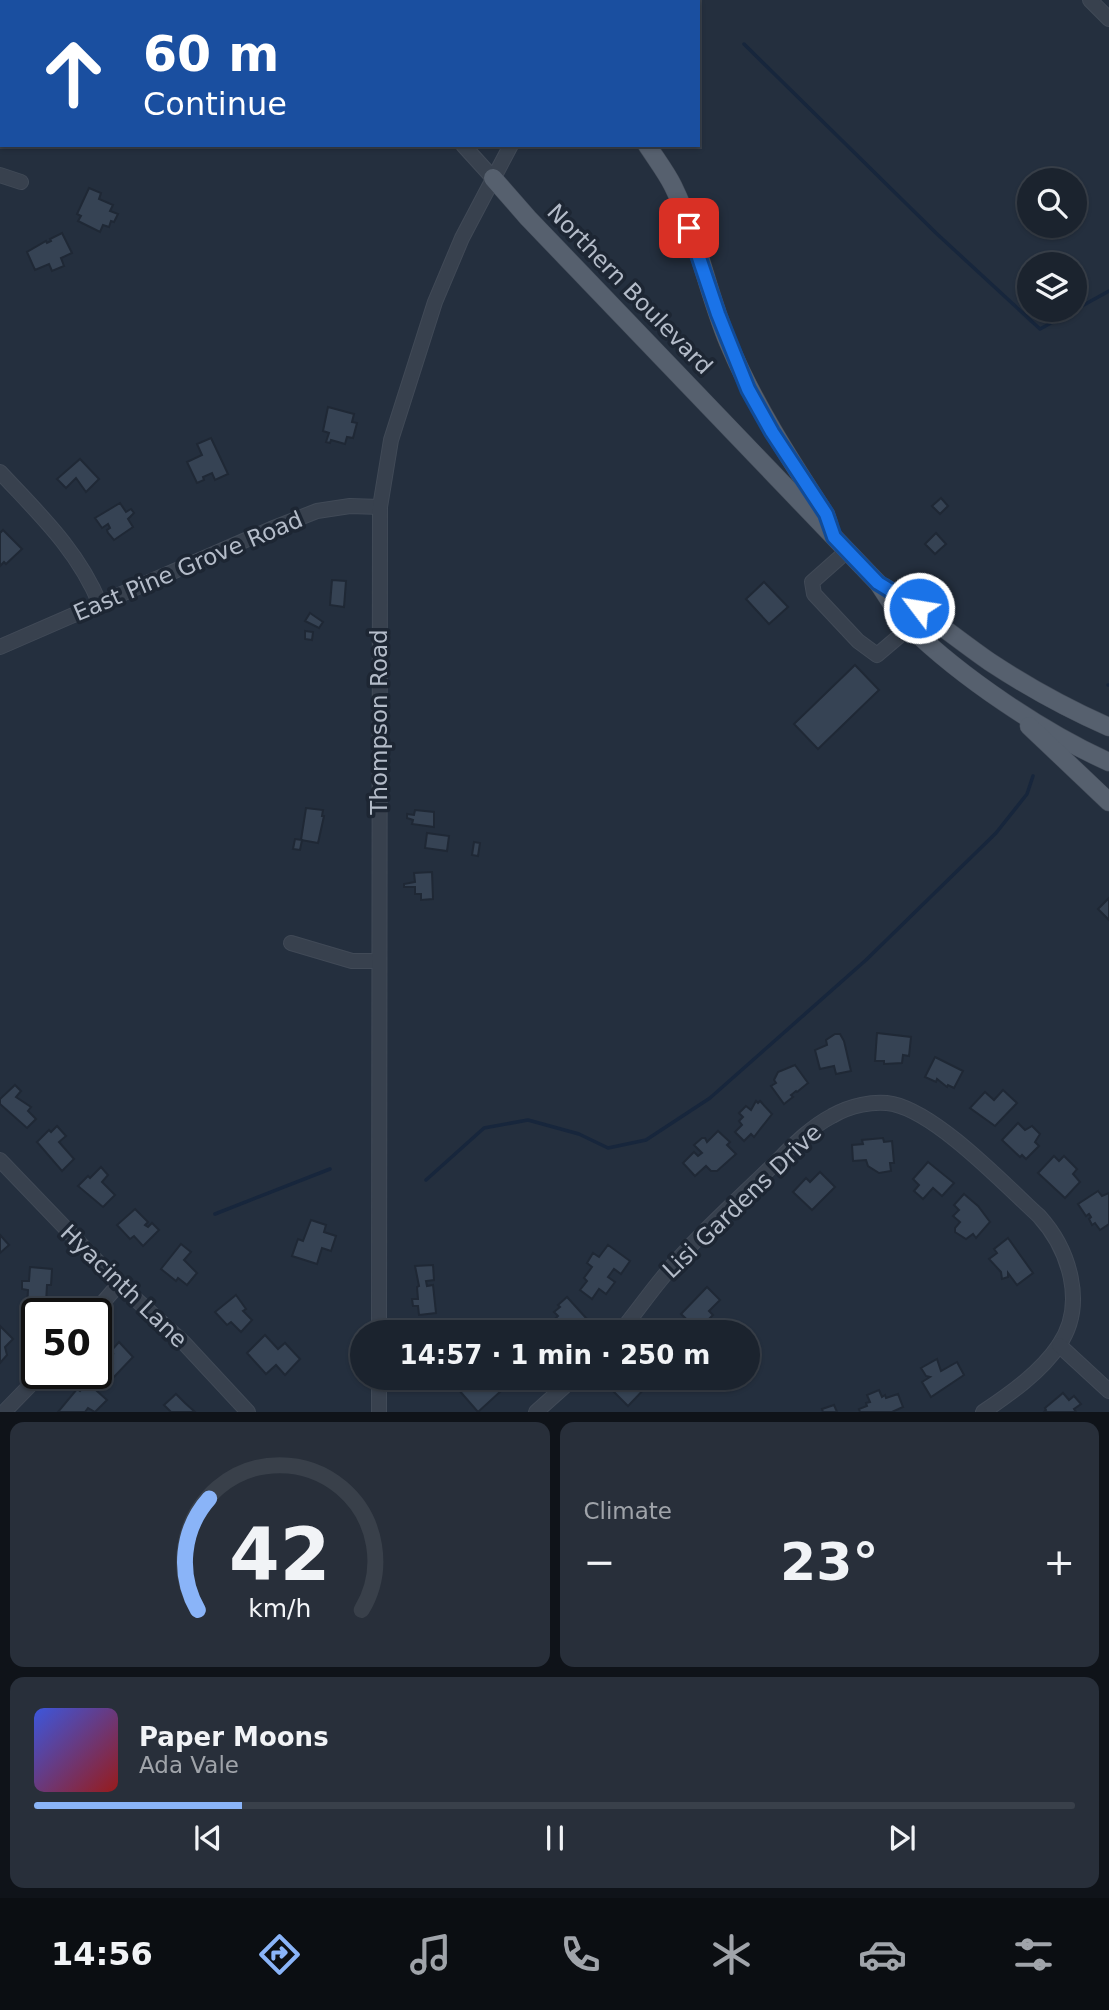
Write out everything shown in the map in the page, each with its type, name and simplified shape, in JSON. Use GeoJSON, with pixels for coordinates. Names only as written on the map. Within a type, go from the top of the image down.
{"type":"FeatureCollection","features":[{"type":"Feature","properties":{"kind":"main road"},"geometry":{"type":"LineString","coordinates":[[648,147],[672,184],[682,208],[709,289],[748,389],[772,432],[826,514],[834,537]]}},
{"type":"Feature","properties":{"kind":"main road","name":"Northern Boulevard"},"geometry":{"type":"LineString","coordinates":[[493,178],[528,218],[878,583],[910,627],[1004,702],[1109,762]]}},
{"type":"Feature","properties":{"kind":"main road","name":"Northern Boulevard"},"geometry":{"type":"LineString","coordinates":[[878,583],[919,608],[991,662],[1053,700],[1109,727]]}},
{"type":"Feature","properties":{"kind":"main road"},"geometry":{"type":"LineString","coordinates":[[1004,702],[1109,802]]}},
{"type":"Feature","properties":{"kind":"street"},"geometry":{"type":"LineString","coordinates":[[1090,0],[1109,19]]}},
{"type":"Feature","properties":{"kind":"street"},"geometry":{"type":"LineString","coordinates":[[465,147],[493,178]]}},
{"type":"Feature","properties":{"kind":"street","name":"Thompson Road"},"geometry":{"type":"LineString","coordinates":[[379,1320],[380,507],[391,440],[435,302],[462,238],[510,147]]}},
{"type":"Feature","properties":{"kind":"street"},"geometry":{"type":"LineString","coordinates":[[0,175],[21,182]]}},
{"type":"Feature","properties":{"kind":"street"},"geometry":{"type":"LineString","coordinates":[[0,472],[62,538],[81,565],[100,604]]}},
{"type":"Feature","properties":{"kind":"street","name":"East Pine Grove Road"},"geometry":{"type":"LineString","coordinates":[[0,647],[271,528],[317,511],[350,506],[380,507]]}},
{"type":"Feature","properties":{"kind":"street"},"geometry":{"type":"LineString","coordinates":[[847,551],[812,582],[814,594],[858,641],[877,655],[910,627]]}},
{"type":"Feature","properties":{"kind":"street"},"geometry":{"type":"LineString","coordinates":[[292,943],[352,961],[379,961]]}},
{"type":"Feature","properties":{"kind":"street","name":"Lisi Gardens Drive"},"geometry":{"type":"LineString","coordinates":[[630,1320],[664,1276],[709,1226],[807,1133],[831,1116],[854,1107],[881,1102],[895,1104],[919,1114],[941,1128],[1040,1216],[1054,1232],[1065,1253],[1072,1282],[1070,1319],[1059,1345],[1042,1366],[983,1412]]}},
{"type":"Feature","properties":{"kind":"street","name":"Hyacinth Lane"},"geometry":{"type":"LineString","coordinates":[[0,1160],[119,1284],[184,1343],[248,1412]]}},
{"type":"Feature","properties":{"kind":"street"},"geometry":{"type":"LineString","coordinates":[[107,1298],[119,1284]]}},
{"type":"Feature","properties":{"kind":"street"},"geometry":{"type":"LineString","coordinates":[[1059,1345],[1109,1391]]}},
{"type":"Feature","properties":{"kind":"street"},"geometry":{"type":"LineString","coordinates":[[4,1412],[26,1389]]}},
{"type":"Feature","properties":{"kind":"street"},"geometry":{"type":"LineString","coordinates":[[379,1390],[379,1412]]}},
{"type":"Feature","properties":{"kind":"street"},"geometry":{"type":"LineString","coordinates":[[537,1412],[561,1390]]}},
{"type":"Feature","properties":{"kind":"building"},"geometry":{"type":"Polygon","coordinates":[[[89,188],[101,193],[99,199],[113,205],[110,211],[118,214],[109,227],[103,225],[100,232],[78,221],[81,216],[77,214],[89,188]]]}},
{"type":"Feature","properties":{"kind":"building"},"geometry":{"type":"Polygon","coordinates":[[[62,233],[72,253],[61,258],[64,266],[52,271],[49,264],[35,270],[27,252],[62,233]]]}},
{"type":"Feature","properties":{"kind":"building"},"geometry":{"type":"Polygon","coordinates":[[[328,407],[354,414],[352,422],[357,423],[353,438],[347,437],[345,444],[331,440],[330,443],[326,442],[329,433],[323,431],[328,407]]]}},
{"type":"Feature","properties":{"kind":"building"},"geometry":{"type":"Polygon","coordinates":[[[211,438],[228,474],[215,480],[212,473],[197,483],[187,462],[202,455],[197,444],[211,438]]]}},
{"type":"Feature","properties":{"kind":"building"},"geometry":{"type":"Polygon","coordinates":[[[80,459],[99,479],[86,492],[76,478],[66,488],[57,479],[80,459]]]}},
{"type":"Feature","properties":{"kind":"building"},"geometry":{"type":"Polygon","coordinates":[[[941,498],[948,506],[940,514],[932,506],[941,498]]]}},
{"type":"Feature","properties":{"kind":"building"},"geometry":{"type":"Polygon","coordinates":[[[120,503],[126,512],[131,509],[134,513],[128,519],[133,527],[114,540],[108,533],[108,524],[102,528],[95,518],[120,503]]]}},
{"type":"Feature","properties":{"kind":"building"},"geometry":{"type":"Polygon","coordinates":[[[3,530],[22,549],[0,566],[0,533],[3,530]]]}},
{"type":"Feature","properties":{"kind":"building"},"geometry":{"type":"Polygon","coordinates":[[[936,533],[946,544],[935,554],[925,544],[936,533]]]}},
{"type":"Feature","properties":{"kind":"building"},"geometry":{"type":"Polygon","coordinates":[[[332,580],[346,581],[344,607],[330,605],[332,580]]]}},
{"type":"Feature","properties":{"kind":"building"},"geometry":{"type":"Polygon","coordinates":[[[764,582],[788,607],[769,624],[746,599],[764,582]]]}},
{"type":"Feature","properties":{"kind":"building"},"geometry":{"type":"Polygon","coordinates":[[[310,613],[323,622],[319,628],[305,621],[310,613]]]}},
{"type":"Feature","properties":{"kind":"building"},"geometry":{"type":"Polygon","coordinates":[[[305,631],[313,632],[312,640],[305,639],[305,631]]]}},
{"type":"Feature","properties":{"kind":"building"},"geometry":{"type":"Polygon","coordinates":[[[855,665],[879,690],[818,749],[794,724],[855,665]]]}},
{"type":"Feature","properties":{"kind":"building"},"geometry":{"type":"Polygon","coordinates":[[[306,808],[323,810],[318,843],[301,840],[306,808]]]}},
{"type":"Feature","properties":{"kind":"building"},"geometry":{"type":"Polygon","coordinates":[[[415,810],[434,812],[434,827],[412,824],[413,820],[407,818],[407,814],[414,815],[415,810]]]}},
{"type":"Feature","properties":{"kind":"building"},"geometry":{"type":"Polygon","coordinates":[[[427,833],[449,836],[447,851],[425,848],[427,833]]]}},
{"type":"Feature","properties":{"kind":"building"},"geometry":{"type":"Polygon","coordinates":[[[295,839],[302,840],[300,850],[293,849],[295,839]]]}},
{"type":"Feature","properties":{"kind":"building"},"geometry":{"type":"Polygon","coordinates":[[[474,842],[480,843],[478,856],[472,855],[474,842]]]}},
{"type":"Feature","properties":{"kind":"building"},"geometry":{"type":"Polygon","coordinates":[[[432,872],[433,899],[421,900],[421,894],[415,894],[415,887],[404,887],[404,884],[415,882],[414,873],[432,872]]]}},
{"type":"Feature","properties":{"kind":"building"},"geometry":{"type":"Polygon","coordinates":[[[1109,898],[1109,920],[1098,909],[1109,898]]]}},
{"type":"Feature","properties":{"kind":"building"},"geometry":{"type":"Polygon","coordinates":[[[877,1033],[911,1037],[909,1056],[903,1055],[902,1063],[884,1064],[884,1061],[875,1061],[877,1033]]]}},
{"type":"Feature","properties":{"kind":"building"},"geometry":{"type":"Polygon","coordinates":[[[840,1034],[844,1041],[851,1071],[836,1074],[834,1066],[820,1069],[815,1050],[827,1045],[826,1040],[840,1034]]]}},
{"type":"Feature","properties":{"kind":"building"},"geometry":{"type":"Polygon","coordinates":[[[935,1057],[963,1071],[954,1088],[948,1085],[947,1087],[937,1079],[936,1082],[925,1077],[935,1057]]]}},
{"type":"Feature","properties":{"kind":"building"},"geometry":{"type":"Polygon","coordinates":[[[795,1065],[808,1083],[791,1095],[793,1097],[784,1104],[771,1086],[776,1083],[774,1080],[778,1072],[795,1065]]]}},
{"type":"Feature","properties":{"kind":"building"},"geometry":{"type":"Polygon","coordinates":[[[15,1085],[21,1091],[16,1097],[31,1107],[28,1111],[36,1119],[27,1128],[0,1104],[0,1099],[15,1085]]]}},
{"type":"Feature","properties":{"kind":"building"},"geometry":{"type":"Polygon","coordinates":[[[1003,1090],[1017,1103],[995,1126],[970,1108],[985,1092],[994,1100],[1003,1090]]]}},
{"type":"Feature","properties":{"kind":"building"},"geometry":{"type":"Polygon","coordinates":[[[756,1101],[760,1101],[772,1114],[754,1137],[751,1134],[744,1141],[735,1132],[742,1125],[739,1121],[743,1117],[739,1113],[746,1106],[751,1110],[756,1101]]]}},
{"type":"Feature","properties":{"kind":"building"},"geometry":{"type":"Polygon","coordinates":[[[1018,1123],[1025,1130],[1032,1126],[1040,1134],[1035,1142],[1039,1146],[1026,1159],[1022,1155],[1020,1157],[1002,1140],[1018,1123]]]}},
{"type":"Feature","properties":{"kind":"building"},"geometry":{"type":"Polygon","coordinates":[[[57,1126],[66,1136],[59,1142],[74,1159],[62,1171],[37,1142],[57,1126]]]}},
{"type":"Feature","properties":{"kind":"building"},"geometry":{"type":"Polygon","coordinates":[[[718,1131],[730,1142],[727,1145],[736,1154],[717,1171],[711,1171],[706,1166],[695,1176],[683,1163],[694,1152],[698,1156],[702,1153],[694,1145],[702,1138],[707,1142],[718,1131]]]}},
{"type":"Feature","properties":{"kind":"building"},"geometry":{"type":"Polygon","coordinates":[[[883,1138],[884,1142],[892,1141],[894,1163],[890,1163],[891,1171],[879,1173],[868,1166],[866,1160],[853,1161],[852,1145],[863,1144],[862,1140],[883,1138]]]}},
{"type":"Feature","properties":{"kind":"building"},"geometry":{"type":"Polygon","coordinates":[[[1054,1156],[1059,1161],[1064,1156],[1077,1169],[1073,1174],[1080,1182],[1065,1198],[1038,1173],[1054,1156]]]}},
{"type":"Feature","properties":{"kind":"building"},"geometry":{"type":"Polygon","coordinates":[[[928,1162],[954,1183],[942,1196],[933,1188],[923,1199],[914,1191],[919,1185],[913,1179],[928,1162]]]}},
{"type":"Feature","properties":{"kind":"building"},"geometry":{"type":"Polygon","coordinates":[[[101,1167],[108,1175],[102,1182],[115,1195],[103,1207],[78,1186],[101,1167]]]}},
{"type":"Feature","properties":{"kind":"building"},"geometry":{"type":"Polygon","coordinates":[[[820,1172],[835,1187],[812,1210],[793,1192],[806,1178],[810,1182],[820,1172]]]}},
{"type":"Feature","properties":{"kind":"building"},"geometry":{"type":"Polygon","coordinates":[[[1098,1191],[1102,1196],[1109,1193],[1109,1224],[1100,1230],[1095,1223],[1092,1225],[1089,1214],[1086,1216],[1078,1204],[1098,1191]]]}},
{"type":"Feature","properties":{"kind":"building"},"geometry":{"type":"Polygon","coordinates":[[[964,1194],[990,1222],[976,1238],[973,1234],[966,1239],[955,1232],[960,1222],[953,1216],[959,1210],[954,1205],[964,1194]]]}},
{"type":"Feature","properties":{"kind":"building"},"geometry":{"type":"Polygon","coordinates":[[[135,1209],[148,1222],[145,1225],[148,1227],[152,1223],[159,1230],[143,1246],[134,1236],[130,1239],[117,1225],[135,1209]]]}},
{"type":"Feature","properties":{"kind":"building"},"geometry":{"type":"Polygon","coordinates":[[[311,1220],[326,1225],[324,1232],[336,1236],[331,1251],[322,1248],[317,1264],[292,1256],[298,1239],[303,1241],[311,1220]]]}},
{"type":"Feature","properties":{"kind":"building"},"geometry":{"type":"Polygon","coordinates":[[[0,1235],[9,1245],[0,1253],[0,1235]]]}},
{"type":"Feature","properties":{"kind":"building"},"geometry":{"type":"Polygon","coordinates":[[[1008,1238],[1033,1273],[1017,1285],[1008,1273],[1008,1277],[1002,1279],[1001,1272],[989,1259],[997,1253],[994,1249],[1008,1238]]]}},
{"type":"Feature","properties":{"kind":"building"},"geometry":{"type":"Polygon","coordinates":[[[181,1244],[191,1252],[184,1260],[197,1273],[187,1285],[178,1278],[176,1281],[161,1269],[181,1244]]]}},
{"type":"Feature","properties":{"kind":"building"},"geometry":{"type":"Polygon","coordinates":[[[608,1245],[630,1261],[621,1274],[614,1269],[608,1277],[615,1282],[606,1294],[599,1289],[592,1299],[580,1290],[592,1267],[587,1263],[593,1253],[599,1257],[608,1245]]]}},
{"type":"Feature","properties":{"kind":"building"},"geometry":{"type":"Polygon","coordinates":[[[433,1265],[434,1280],[426,1281],[427,1286],[433,1285],[436,1313],[419,1315],[418,1306],[413,1306],[412,1299],[418,1299],[419,1286],[415,1266],[433,1265]]]}},
{"type":"Feature","properties":{"kind":"building"},"geometry":{"type":"Polygon","coordinates":[[[30,1267],[52,1269],[51,1285],[47,1285],[46,1298],[28,1298],[28,1290],[22,1289],[22,1281],[29,1281],[30,1267]]]}},
{"type":"Feature","properties":{"kind":"building"},"geometry":{"type":"Polygon","coordinates":[[[707,1287],[720,1300],[709,1311],[713,1315],[708,1320],[687,1320],[681,1314],[707,1287]]]}},
{"type":"Feature","properties":{"kind":"building"},"geometry":{"type":"Polygon","coordinates":[[[236,1295],[246,1309],[243,1311],[252,1320],[241,1332],[231,1322],[227,1325],[215,1312],[236,1295]]]}},
{"type":"Feature","properties":{"kind":"building"},"geometry":{"type":"Polygon","coordinates":[[[567,1297],[586,1318],[554,1320],[558,1316],[554,1312],[560,1307],[558,1305],[567,1297]]]}},
{"type":"Feature","properties":{"kind":"building"},"geometry":{"type":"Polygon","coordinates":[[[0,1326],[13,1339],[5,1347],[7,1355],[0,1363],[0,1326]]]}},
{"type":"Feature","properties":{"kind":"building"},"geometry":{"type":"Polygon","coordinates":[[[265,1335],[278,1349],[285,1343],[300,1359],[285,1375],[276,1365],[266,1374],[247,1353],[265,1335]]]}},
{"type":"Feature","properties":{"kind":"building"},"geometry":{"type":"Polygon","coordinates":[[[119,1342],[133,1357],[112,1379],[113,1354],[112,1350],[119,1342]]]}},
{"type":"Feature","properties":{"kind":"building"},"geometry":{"type":"Polygon","coordinates":[[[937,1359],[941,1371],[957,1362],[964,1375],[931,1397],[922,1382],[930,1377],[926,1376],[921,1368],[937,1359]]]}},
{"type":"Feature","properties":{"kind":"building"},"geometry":{"type":"Polygon","coordinates":[[[77,1389],[95,1389],[107,1400],[95,1412],[88,1408],[85,1412],[58,1412],[77,1389]]]}},
{"type":"Feature","properties":{"kind":"building"},"geometry":{"type":"Polygon","coordinates":[[[459,1390],[500,1390],[501,1391],[478,1412],[459,1390]]]}},
{"type":"Feature","properties":{"kind":"building"},"geometry":{"type":"Polygon","coordinates":[[[612,1390],[643,1390],[628,1406],[612,1390]]]}},
{"type":"Feature","properties":{"kind":"building"},"geometry":{"type":"Polygon","coordinates":[[[879,1390],[882,1397],[885,1395],[886,1398],[898,1394],[903,1407],[892,1412],[860,1412],[859,1409],[870,1402],[867,1395],[879,1390]]]}},
{"type":"Feature","properties":{"kind":"building"},"geometry":{"type":"Polygon","coordinates":[[[1063,1393],[1069,1400],[1074,1396],[1081,1404],[1074,1409],[1076,1412],[1044,1412],[1045,1408],[1063,1393]]]}},
{"type":"Feature","properties":{"kind":"building"},"geometry":{"type":"Polygon","coordinates":[[[176,1394],[195,1412],[171,1412],[164,1405],[176,1394]]]}},
{"type":"Feature","properties":{"kind":"building"},"geometry":{"type":"Polygon","coordinates":[[[834,1405],[837,1412],[823,1412],[822,1409],[834,1405]]]}},
{"type":"Feature","properties":{"kind":"waterway"},"geometry":{"type":"LineString","coordinates":[[744,44],[936,233],[1040,329],[1109,291]]}},
{"type":"Feature","properties":{"kind":"waterway"},"geometry":{"type":"LineString","coordinates":[[426,1180],[484,1128],[528,1120],[579,1134],[608,1148],[646,1140],[710,1098],[866,960],[996,833],[1027,794],[1033,776]]}},
{"type":"Feature","properties":{"kind":"waterway"},"geometry":{"type":"LineString","coordinates":[[215,1214],[330,1169]]}},
{"type":"Feature","properties":{"kind":"route"},"geometry":{"type":"LineString","coordinates":[[689,228],[727,340],[748,389],[772,432],[826,514],[834,537],[878,583],[919,608]]}}]}
